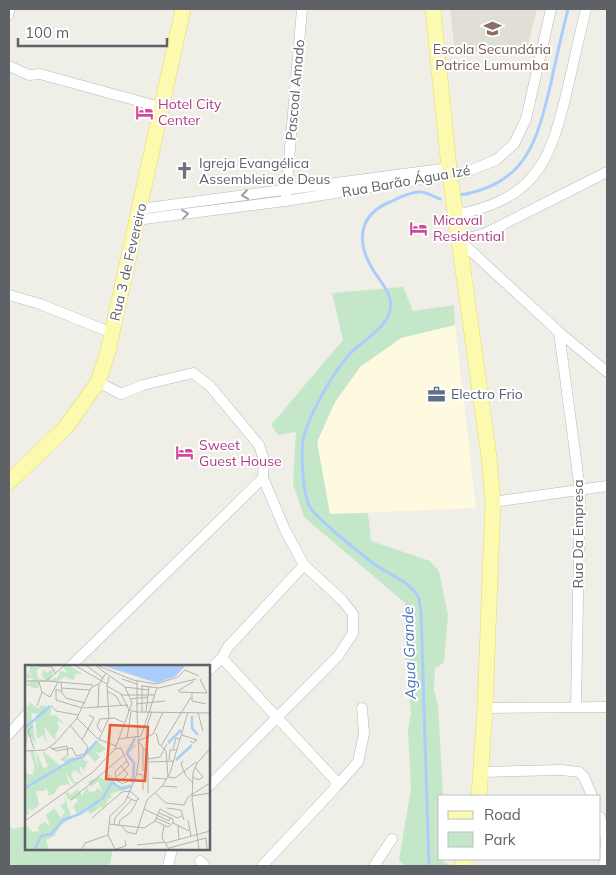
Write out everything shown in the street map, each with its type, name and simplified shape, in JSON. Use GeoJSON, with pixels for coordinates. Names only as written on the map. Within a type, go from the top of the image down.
{"type":"FeatureCollection","features":[{"type":"Feature","properties":{"kind":"main road","name":"Rua 3 de Fevereiro"},"geometry":{"type":"LineString","coordinates":[[9,482],[66,427],[98,382],[108,352],[160,107],[183,9]]}},
{"type":"Feature","properties":{"kind":"main road"},"geometry":{"type":"LineString","coordinates":[[433,9],[450,172],[489,457],[493,502],[486,708],[479,795]]}},
{"type":"Feature","properties":{"kind":"street"},"geometry":{"type":"LineString","coordinates":[[9,16],[10,9]]}},
{"type":"Feature","properties":{"kind":"street","name":"Pascoal Amado"},"geometry":{"type":"LineString","coordinates":[[285,201],[302,9]]}},
{"type":"Feature","properties":{"kind":"street","name":"Rua Barão Água Izé"},"geometry":{"type":"LineString","coordinates":[[138,215],[286,190],[450,172],[466,172],[496,160],[514,144],[526,119],[551,9]]}},
{"type":"Feature","properties":{"kind":"street"},"geometry":{"type":"LineString","coordinates":[[456,214],[488,207],[504,199],[522,186],[540,167],[555,135],[586,9]]}},
{"type":"Feature","properties":{"kind":"street"},"geometry":{"type":"LineString","coordinates":[[9,66],[29,75],[40,74],[160,107]]}},
{"type":"Feature","properties":{"kind":"street","name":"Rua Barão Água Izé"},"geometry":{"type":"LineString","coordinates":[[138,215],[285,201],[450,172]]}},
{"type":"Feature","properties":{"kind":"street"},"geometry":{"type":"LineString","coordinates":[[459,240],[484,234],[607,172]]}},
{"type":"Feature","properties":{"kind":"street"},"geometry":{"type":"LineString","coordinates":[[459,240],[559,332],[607,372]]}},
{"type":"Feature","properties":{"kind":"street"},"geometry":{"type":"LineString","coordinates":[[9,295],[40,304],[112,333]]}},
{"type":"Feature","properties":{"kind":"street","name":"Rua Da Empresa"},"geometry":{"type":"LineString","coordinates":[[559,332],[580,490],[576,707]]}},
{"type":"Feature","properties":{"kind":"street"},"geometry":{"type":"LineString","coordinates":[[98,382],[120,394],[143,385],[194,373],[210,386],[259,445],[264,460],[263,478],[285,530],[304,565],[342,600],[353,614],[353,633],[338,656],[210,785]]}},
{"type":"Feature","properties":{"kind":"street"},"geometry":{"type":"LineString","coordinates":[[72,665],[263,478]]}},
{"type":"Feature","properties":{"kind":"street"},"geometry":{"type":"LineString","coordinates":[[493,502],[607,486]]}},
{"type":"Feature","properties":{"kind":"street"},"geometry":{"type":"LineString","coordinates":[[210,669],[304,565]]}},
{"type":"Feature","properties":{"kind":"street"},"geometry":{"type":"LineString","coordinates":[[222,658],[336,781],[336,788]]}},
{"type":"Feature","properties":{"kind":"street"},"geometry":{"type":"LineString","coordinates":[[486,708],[607,707]]}},
{"type":"Feature","properties":{"kind":"street"},"geometry":{"type":"LineString","coordinates":[[262,866],[358,762],[364,734],[362,708]]}},
{"type":"Feature","properties":{"kind":"street"},"geometry":{"type":"LineString","coordinates":[[9,734],[25,716]]}},
{"type":"Feature","properties":{"kind":"street"},"geometry":{"type":"LineString","coordinates":[[482,772],[561,770],[580,772],[592,795]]}},
{"type":"Feature","properties":{"kind":"street"},"geometry":{"type":"LineString","coordinates":[[601,821],[606,840],[604,866]]}},
{"type":"Feature","properties":{"kind":"street"},"geometry":{"type":"LineString","coordinates":[[374,866],[392,839]]}},
{"type":"Feature","properties":{"kind":"street"},"geometry":{"type":"LineString","coordinates":[[168,866],[172,850]]}},
{"type":"Feature","properties":{"kind":"shaded area","name":"Escola Secundária Patrice Lumumba"},"geometry":{"type":"Polygon","coordinates":[[[450,9],[537,9],[527,49],[455,54],[450,9]]]}},
{"type":"Feature","properties":{"kind":"shaded area"},"geometry":{"type":"Polygon","coordinates":[[[455,325],[476,508],[330,514],[317,442],[335,402],[360,367],[401,338],[455,325]]]}},
{"type":"Feature","properties":{"kind":"green space"},"geometry":{"type":"Polygon","coordinates":[[[403,287],[413,311],[454,305],[455,325],[401,338],[360,367],[335,402],[317,442],[330,514],[368,513],[371,541],[430,561],[439,571],[448,615],[444,663],[435,668],[434,690],[438,705],[443,795],[438,795],[438,860],[443,860],[443,862],[454,866],[404,866],[399,860],[411,788],[408,730],[411,713],[404,647],[405,603],[304,517],[293,484],[296,432],[278,435],[271,425],[343,340],[332,293],[403,287]]]}},
{"type":"Feature","properties":{"kind":"green space"},"geometry":{"type":"Polygon","coordinates":[[[9,825],[13,829],[25,826],[25,850],[110,850],[112,852],[110,866],[9,866],[9,825]]]}},
{"type":"Feature","properties":{"kind":"waterway"},"geometry":{"type":"LineString","coordinates":[[460,195],[483,189],[501,181],[515,170],[525,157],[534,141],[540,123],[568,9]]}},
{"type":"Feature","properties":{"kind":"waterway","name":"Agua Grande"},"geometry":{"type":"LineString","coordinates":[[429,866],[419,599],[416,593],[405,583],[368,559],[314,512],[305,491],[302,452],[306,430],[329,383],[350,354],[382,325],[391,308],[389,296],[373,270],[364,249],[362,240],[366,222],[371,214],[379,208],[408,194],[421,192],[440,199]]}},
{"type":"Feature","properties":{"kind":"place","name":"Escola Secundária Patrice Lumumba"},"geometry":{"type":"Point","coordinates":[492,29]}},
{"type":"Feature","properties":{"kind":"place","name":"Hotel City Center"},"geometry":{"type":"Point","coordinates":[144,112]}},
{"type":"Feature","properties":{"kind":"place","name":"Igreja Evangélica Assembleia de Deus"},"geometry":{"type":"Point","coordinates":[185,171]}},
{"type":"Feature","properties":{"kind":"place","name":"Micaval Residential"},"geometry":{"type":"Point","coordinates":[419,228]}},
{"type":"Feature","properties":{"kind":"place","name":"Electro Frio"},"geometry":{"type":"Point","coordinates":[437,394]}},
{"type":"Feature","properties":{"kind":"place","name":"Sweet Guest House"},"geometry":{"type":"Point","coordinates":[185,453]}}]}
